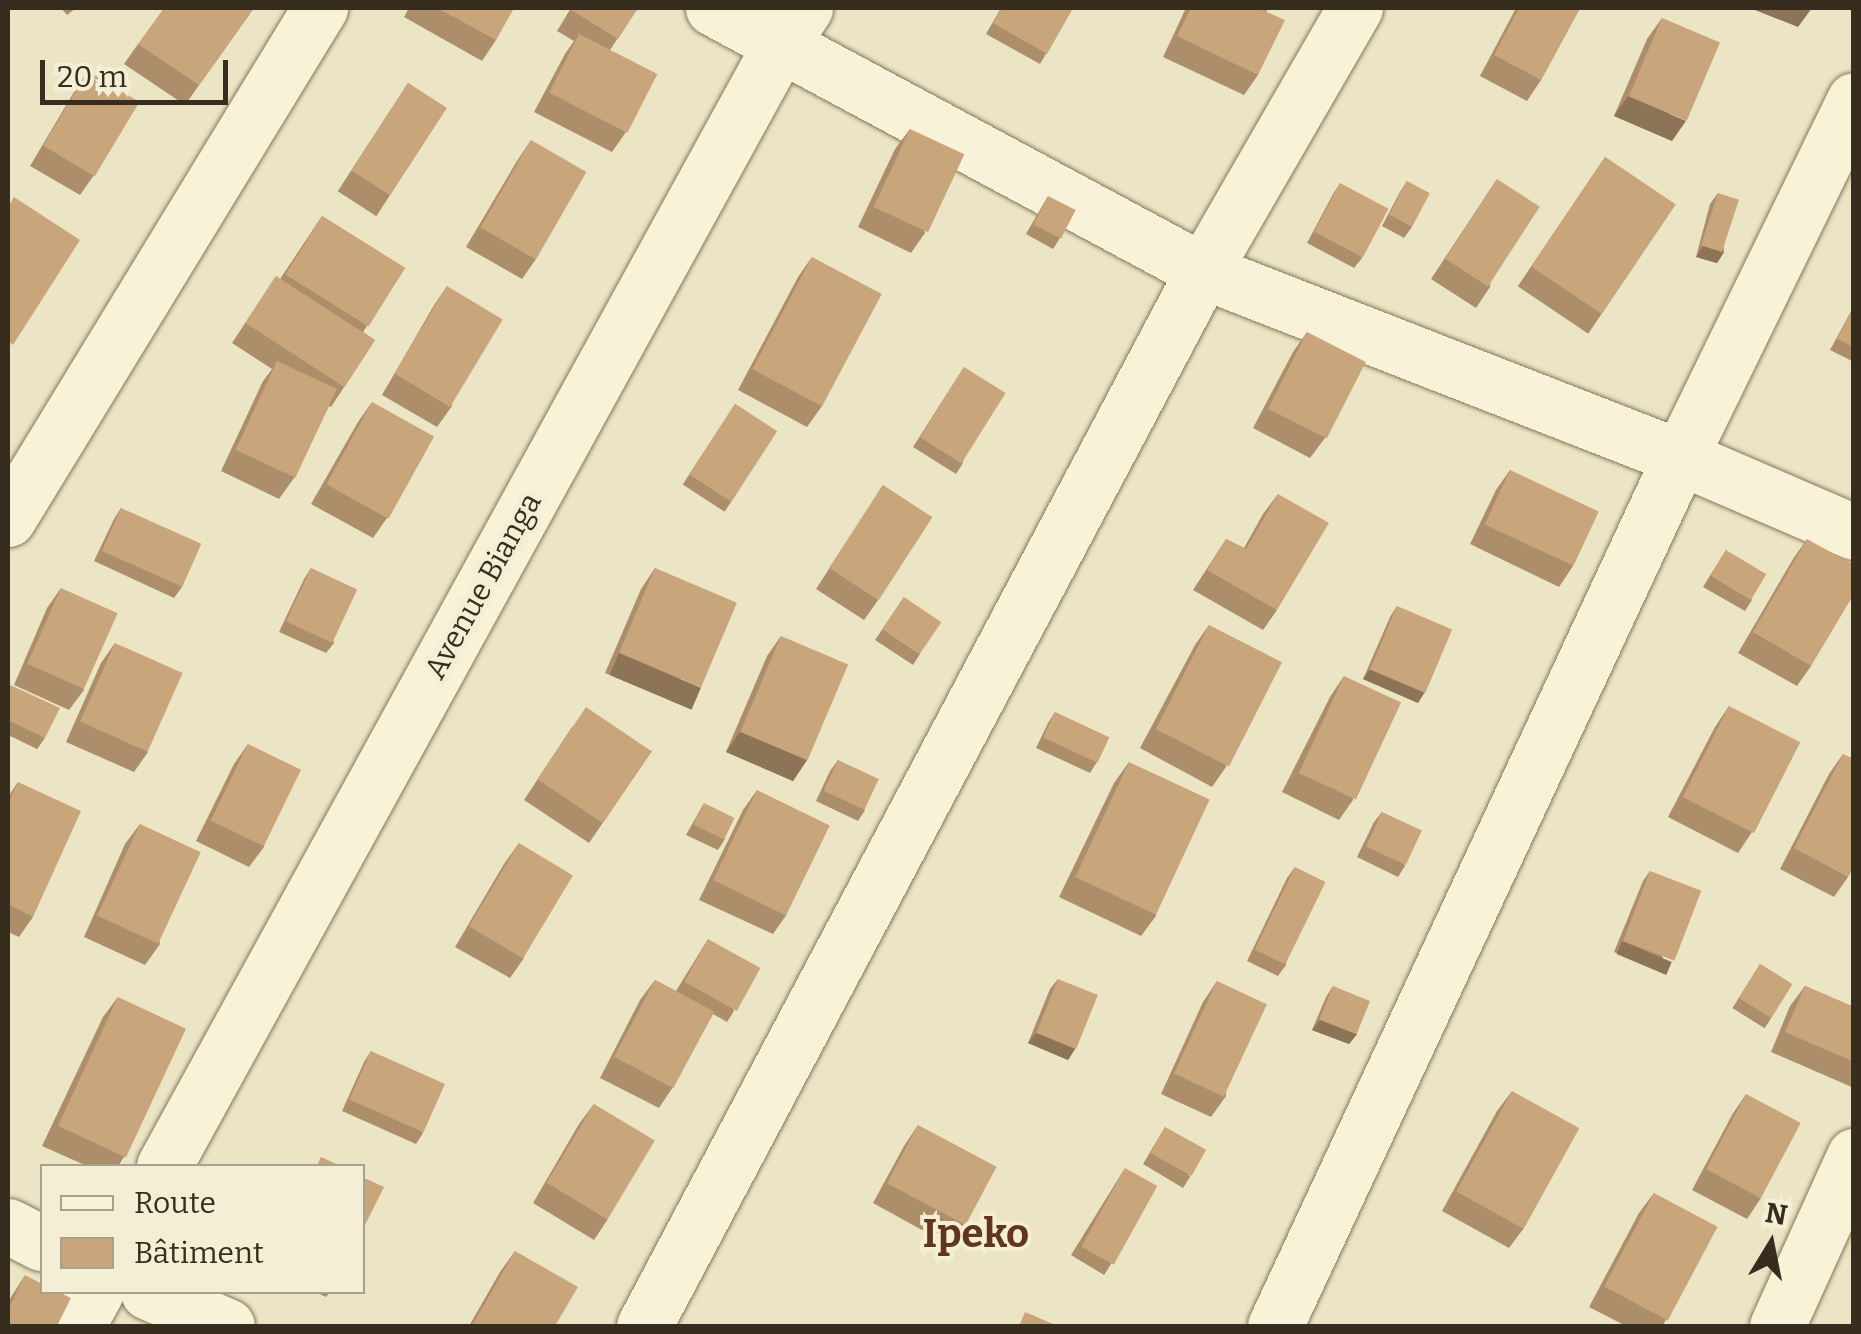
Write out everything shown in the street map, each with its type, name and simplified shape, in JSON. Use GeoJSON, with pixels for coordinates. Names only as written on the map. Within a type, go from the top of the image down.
{"type":"FeatureCollection","features":[{"type":"Feature","properties":{"kind":"street"},"geometry":{"type":"LineString","coordinates":[[8,520],[320,8]]}},
{"type":"Feature","properties":{"kind":"street"},"geometry":{"type":"LineString","coordinates":[[712,8],[792,27],[1202,271],[1680,457],[1854,532]]}},
{"type":"Feature","properties":{"kind":"street"},"geometry":{"type":"LineString","coordinates":[[644,1326],[1202,271],[1355,8]]}},
{"type":"Feature","properties":{"kind":"street","name":"Avenue Bianga"},"geometry":{"type":"LineString","coordinates":[[165,1164],[792,27]]}},
{"type":"Feature","properties":{"kind":"street"},"geometry":{"type":"LineString","coordinates":[[1275,1326],[1680,457],[1854,100]]}},
{"type":"Feature","properties":{"kind":"street"},"geometry":{"type":"LineString","coordinates":[[1777,1326],[1854,1156]]}},
{"type":"Feature","properties":{"kind":"street"},"geometry":{"type":"LineString","coordinates":[[8,1226],[40,1242]]}},
{"type":"Feature","properties":{"kind":"street"},"geometry":{"type":"LineString","coordinates":[[77,1326],[95,1294]]}},
{"type":"Feature","properties":{"kind":"street"},"geometry":{"type":"LineString","coordinates":[[153,1294],[226,1326]]}},
{"type":"Feature","properties":{"kind":"building"},"geometry":{"type":"Polygon","coordinates":[[[164,8],[254,8],[199,85],[138,44],[164,8]]]}},
{"type":"Feature","properties":{"kind":"building"},"geometry":{"type":"Polygon","coordinates":[[[437,8],[509,8],[513,10],[496,40],[437,8]]]}},
{"type":"Feature","properties":{"kind":"building"},"geometry":{"type":"Polygon","coordinates":[[[573,8],[638,8],[618,39],[573,8]]]}},
{"type":"Feature","properties":{"kind":"building"},"geometry":{"type":"Polygon","coordinates":[[[1002,8],[1073,8],[1047,54],[993,23],[1002,8]]]}},
{"type":"Feature","properties":{"kind":"building"},"geometry":{"type":"Polygon","coordinates":[[[1191,8],[1258,8],[1285,20],[1258,75],[1177,36],[1191,8]]]}},
{"type":"Feature","properties":{"kind":"building"},"geometry":{"type":"Polygon","coordinates":[[[1519,8],[1580,8],[1541,80],[1494,55],[1519,8]]]}},
{"type":"Feature","properties":{"kind":"building"},"geometry":{"type":"Polygon","coordinates":[[[1662,18],[1720,43],[1687,121],[1629,96],[1662,18]]]}},
{"type":"Feature","properties":{"kind":"building"},"geometry":{"type":"Polygon","coordinates":[[[579,34],[657,74],[627,133],[549,93],[579,34]]]}},
{"type":"Feature","properties":{"kind":"building"},"geometry":{"type":"Polygon","coordinates":[[[88,71],[139,102],[95,176],[43,146],[88,71]]]}},
{"type":"Feature","properties":{"kind":"building"},"geometry":{"type":"Polygon","coordinates":[[[408,83],[447,108],[390,195],[351,170],[408,83]]]}},
{"type":"Feature","properties":{"kind":"building"},"geometry":{"type":"Polygon","coordinates":[[[910,129],[964,154],[928,232],[874,207],[910,129]]]}},
{"type":"Feature","properties":{"kind":"building"},"geometry":{"type":"Polygon","coordinates":[[[531,140],[586,172],[536,259],[480,227],[531,140]]]}},
{"type":"Feature","properties":{"kind":"building"},"geometry":{"type":"Polygon","coordinates":[[[1605,157],[1675,205],[1602,314],[1531,266],[1605,157]]]}},
{"type":"Feature","properties":{"kind":"building"},"geometry":{"type":"Polygon","coordinates":[[[1497,179],[1540,207],[1488,286],[1445,259],[1497,179]]]}},
{"type":"Feature","properties":{"kind":"building"},"geometry":{"type":"Polygon","coordinates":[[[1407,181],[1430,193],[1412,227],[1389,215],[1407,181]]]}},
{"type":"Feature","properties":{"kind":"building"},"geometry":{"type":"Polygon","coordinates":[[[1340,183],[1389,209],[1363,257],[1314,232],[1340,183]]]}},
{"type":"Feature","properties":{"kind":"building"},"geometry":{"type":"Polygon","coordinates":[[[1718,193],[1739,200],[1722,252],[1701,245],[1718,193]]]}},
{"type":"Feature","properties":{"kind":"building"},"geometry":{"type":"Polygon","coordinates":[[[1048,196],[1076,210],[1061,239],[1033,225],[1048,196]]]}},
{"type":"Feature","properties":{"kind":"building"},"geometry":{"type":"Polygon","coordinates":[[[14,197],[80,240],[13,345],[8,341],[8,207],[14,197]]]}},
{"type":"Feature","properties":{"kind":"building"},"geometry":{"type":"Polygon","coordinates":[[[322,216],[405,268],[369,326],[285,275],[322,216]]]}},
{"type":"Feature","properties":{"kind":"building"},"geometry":{"type":"Polygon","coordinates":[[[812,257],[882,294],[822,406],[752,369],[812,257]]]}},
{"type":"Feature","properties":{"kind":"building"},"geometry":{"type":"Polygon","coordinates":[[[276,276],[375,340],[344,387],[246,323],[276,276]]]}},
{"type":"Feature","properties":{"kind":"building"},"geometry":{"type":"Polygon","coordinates":[[[447,286],[503,319],[450,407],[394,373],[447,286]]]}},
{"type":"Feature","properties":{"kind":"building"},"geometry":{"type":"Polygon","coordinates":[[[1854,307],[1854,347],[1837,339],[1854,307]]]}},
{"type":"Feature","properties":{"kind":"building"},"geometry":{"type":"Polygon","coordinates":[[[1307,332],[1366,362],[1327,439],[1268,409],[1307,332]]]}},
{"type":"Feature","properties":{"kind":"building"},"geometry":{"type":"Polygon","coordinates":[[[277,361],[337,389],[295,478],[236,450],[277,361]]]}},
{"type":"Feature","properties":{"kind":"building"},"geometry":{"type":"Polygon","coordinates":[[[964,367],[1006,393],[962,463],[920,437],[964,367]]]}},
{"type":"Feature","properties":{"kind":"building"},"geometry":{"type":"Polygon","coordinates":[[[372,402],[434,436],[389,519],[326,484],[372,402]]]}},
{"type":"Feature","properties":{"kind":"building"},"geometry":{"type":"Polygon","coordinates":[[[735,404],[777,431],[731,502],[689,474],[735,404]]]}},
{"type":"Feature","properties":{"kind":"building"},"geometry":{"type":"Polygon","coordinates":[[[1510,470],[1599,511],[1573,566],[1485,524],[1510,470]]]}},
{"type":"Feature","properties":{"kind":"building"},"geometry":{"type":"Polygon","coordinates":[[[883,485],[932,517],[879,600],[829,568],[883,485]]]}},
{"type":"Feature","properties":{"kind":"building"},"geometry":{"type":"Polygon","coordinates":[[[1278,494],[1329,523],[1277,610],[1207,570],[1226,539],[1246,549],[1278,494]]]}},
{"type":"Feature","properties":{"kind":"building"},"geometry":{"type":"Polygon","coordinates":[[[121,508],[201,544],[182,587],[102,551],[121,508]]]}},
{"type":"Feature","properties":{"kind":"building"},"geometry":{"type":"Polygon","coordinates":[[[1807,539],[1854,565],[1854,594],[1811,666],[1753,632],[1807,539]]]}},
{"type":"Feature","properties":{"kind":"building"},"geometry":{"type":"Polygon","coordinates":[[[1726,550],[1766,574],[1751,600],[1711,576],[1726,550]]]}},
{"type":"Feature","properties":{"kind":"building"},"geometry":{"type":"Polygon","coordinates":[[[311,568],[357,590],[332,643],[286,621],[311,568]]]}},
{"type":"Feature","properties":{"kind":"building"},"geometry":{"type":"Polygon","coordinates":[[[655,568],[737,603],[701,687],[619,653],[655,568]]]}},
{"type":"Feature","properties":{"kind":"building"},"geometry":{"type":"Polygon","coordinates":[[[61,588],[118,613],[84,689],[27,664],[61,588]]]}},
{"type":"Feature","properties":{"kind":"building"},"geometry":{"type":"Polygon","coordinates":[[[904,597],[941,622],[919,654],[882,629],[904,597]]]}},
{"type":"Feature","properties":{"kind":"building"},"geometry":{"type":"Polygon","coordinates":[[[1397,606],[1452,629],[1425,693],[1370,670],[1397,606]]]}},
{"type":"Feature","properties":{"kind":"building"},"geometry":{"type":"Polygon","coordinates":[[[1209,625],[1282,662],[1229,766],[1156,729],[1209,625]]]}},
{"type":"Feature","properties":{"kind":"building"},"geometry":{"type":"Polygon","coordinates":[[[781,636],[848,665],[808,760],[740,732],[781,636]]]}},
{"type":"Feature","properties":{"kind":"building"},"geometry":{"type":"Polygon","coordinates":[[[115,643],[183,673],[148,752],[80,722],[115,643]]]}},
{"type":"Feature","properties":{"kind":"building"},"geometry":{"type":"Polygon","coordinates":[[[1344,676],[1401,703],[1356,800],[1299,773],[1344,676]]]}},
{"type":"Feature","properties":{"kind":"building"},"geometry":{"type":"Polygon","coordinates":[[[8,684],[60,708],[45,738],[8,720],[8,684]]]}},
{"type":"Feature","properties":{"kind":"building"},"geometry":{"type":"Polygon","coordinates":[[[1729,706],[1800,742],[1754,833],[1683,797],[1729,706]]]}},
{"type":"Feature","properties":{"kind":"building"},"geometry":{"type":"Polygon","coordinates":[[[586,707],[651,751],[603,823],[537,779],[586,707]]]}},
{"type":"Feature","properties":{"kind":"building"},"geometry":{"type":"Polygon","coordinates":[[[1055,712],[1109,737],[1098,763],[1043,737],[1055,712]]]}},
{"type":"Feature","properties":{"kind":"building"},"geometry":{"type":"Polygon","coordinates":[[[248,744],[301,770],[264,846],[211,820],[248,744]]]}},
{"type":"Feature","properties":{"kind":"building"},"geometry":{"type":"Polygon","coordinates":[[[1843,754],[1854,759],[1854,867],[1848,877],[1794,848],[1843,754]]]}},
{"type":"Feature","properties":{"kind":"building"},"geometry":{"type":"Polygon","coordinates":[[[838,760],[879,779],[864,810],[824,791],[838,760]]]}},
{"type":"Feature","properties":{"kind":"building"},"geometry":{"type":"Polygon","coordinates":[[[1129,762],[1210,800],[1156,915],[1075,877],[1129,762]]]}},
{"type":"Feature","properties":{"kind":"building"},"geometry":{"type":"Polygon","coordinates":[[[18,782],[81,811],[33,917],[8,904],[8,804],[18,782]]]}},
{"type":"Feature","properties":{"kind":"building"},"geometry":{"type":"Polygon","coordinates":[[[757,790],[830,826],[786,915],[713,880],[757,790]]]}},
{"type":"Feature","properties":{"kind":"building"},"geometry":{"type":"Polygon","coordinates":[[[704,803],[735,818],[724,839],[693,825],[704,803]]]}},
{"type":"Feature","properties":{"kind":"building"},"geometry":{"type":"Polygon","coordinates":[[[1382,812],[1422,831],[1406,865],[1366,846],[1382,812]]]}},
{"type":"Feature","properties":{"kind":"building"},"geometry":{"type":"Polygon","coordinates":[[[140,824],[201,852],[158,944],[97,916],[140,824]]]}},
{"type":"Feature","properties":{"kind":"building"},"geometry":{"type":"Polygon","coordinates":[[[519,843],[573,875],[523,959],[469,926],[519,843]]]}},
{"type":"Feature","properties":{"kind":"building"},"geometry":{"type":"Polygon","coordinates":[[[1295,867],[1326,882],[1285,965],[1255,950],[1295,867]]]}},
{"type":"Feature","properties":{"kind":"building"},"geometry":{"type":"Polygon","coordinates":[[[1650,871],[1701,891],[1674,961],[1623,941],[1650,871]]]}},
{"type":"Feature","properties":{"kind":"building"},"geometry":{"type":"Polygon","coordinates":[[[708,939],[760,968],[737,1011],[684,982],[708,939]]]}},
{"type":"Feature","properties":{"kind":"building"},"geometry":{"type":"Polygon","coordinates":[[[1760,964],[1792,984],[1771,1018],[1739,998],[1760,964]]]}},
{"type":"Feature","properties":{"kind":"building"},"geometry":{"type":"Polygon","coordinates":[[[1058,979],[1098,995],[1076,1049],[1036,1033],[1058,979]]]}},
{"type":"Feature","properties":{"kind":"building"},"geometry":{"type":"Polygon","coordinates":[[[655,980],[714,1011],[673,1088],[614,1057],[655,980]]]}},
{"type":"Feature","properties":{"kind":"building"},"geometry":{"type":"Polygon","coordinates":[[[1217,981],[1267,1004],[1224,1097],[1174,1073],[1217,981]]]}},
{"type":"Feature","properties":{"kind":"building"},"geometry":{"type":"Polygon","coordinates":[[[1333,986],[1370,1001],[1357,1034],[1320,1019],[1333,986]]]}},
{"type":"Feature","properties":{"kind":"building"},"geometry":{"type":"Polygon","coordinates":[[[1805,986],[1854,1007],[1854,1062],[1785,1032],[1805,986]]]}},
{"type":"Feature","properties":{"kind":"building"},"geometry":{"type":"Polygon","coordinates":[[[118,997],[186,1029],[126,1157],[58,1126],[118,997]]]}},
{"type":"Feature","properties":{"kind":"building"},"geometry":{"type":"Polygon","coordinates":[[[371,1051],[445,1084],[423,1132],[349,1099],[371,1051]]]}},
{"type":"Feature","properties":{"kind":"building"},"geometry":{"type":"Polygon","coordinates":[[[1512,1091],[1579,1128],[1524,1229],[1456,1192],[1512,1091]]]}},
{"type":"Feature","properties":{"kind":"building"},"geometry":{"type":"Polygon","coordinates":[[[1746,1094],[1801,1123],[1761,1198],[1706,1169],[1746,1094]]]}},
{"type":"Feature","properties":{"kind":"building"},"geometry":{"type":"Polygon","coordinates":[[[594,1104],[655,1141],[607,1219],[547,1183],[594,1104]]]}},
{"type":"Feature","properties":{"kind":"building"},"geometry":{"type":"Polygon","coordinates":[[[918,1125],[997,1167],[966,1225],[887,1183],[918,1125]]]}},
{"type":"Feature","properties":{"kind":"building"},"geometry":{"type":"Polygon","coordinates":[[[1165,1127],[1206,1150],[1192,1176],[1150,1153],[1165,1127]]]}},
{"type":"Feature","properties":{"kind":"building"},"geometry":{"type":"Polygon","coordinates":[[[321,1157],[337,1164],[318,1164],[321,1157]]]}},
{"type":"Feature","properties":{"kind":"building"},"geometry":{"type":"Polygon","coordinates":[[[1125,1168],[1157,1186],[1114,1265],[1081,1247],[1125,1168]]]}},
{"type":"Feature","properties":{"kind":"building"},"geometry":{"type":"Polygon","coordinates":[[[365,1178],[384,1187],[365,1225],[365,1178]]]}},
{"type":"Feature","properties":{"kind":"building"},"geometry":{"type":"Polygon","coordinates":[[[1654,1193],[1718,1227],[1668,1320],[1604,1287],[1654,1193]]]}},
{"type":"Feature","properties":{"kind":"building"},"geometry":{"type":"Polygon","coordinates":[[[515,1251],[578,1287],[555,1326],[472,1326],[515,1251]]]}},
{"type":"Feature","properties":{"kind":"building"},"geometry":{"type":"Polygon","coordinates":[[[25,1275],[40,1283],[40,1294],[71,1298],[57,1326],[8,1326],[9,1308],[25,1275]]]}},
{"type":"Feature","properties":{"kind":"building"},"geometry":{"type":"Polygon","coordinates":[[[1025,1312],[1058,1326],[1019,1326],[1025,1312]]]}},
{"type":"Feature","properties":{"kind":"district","name":"Ipeko"},"geometry":{"type":"Point","coordinates":[976,1234]}}]}
